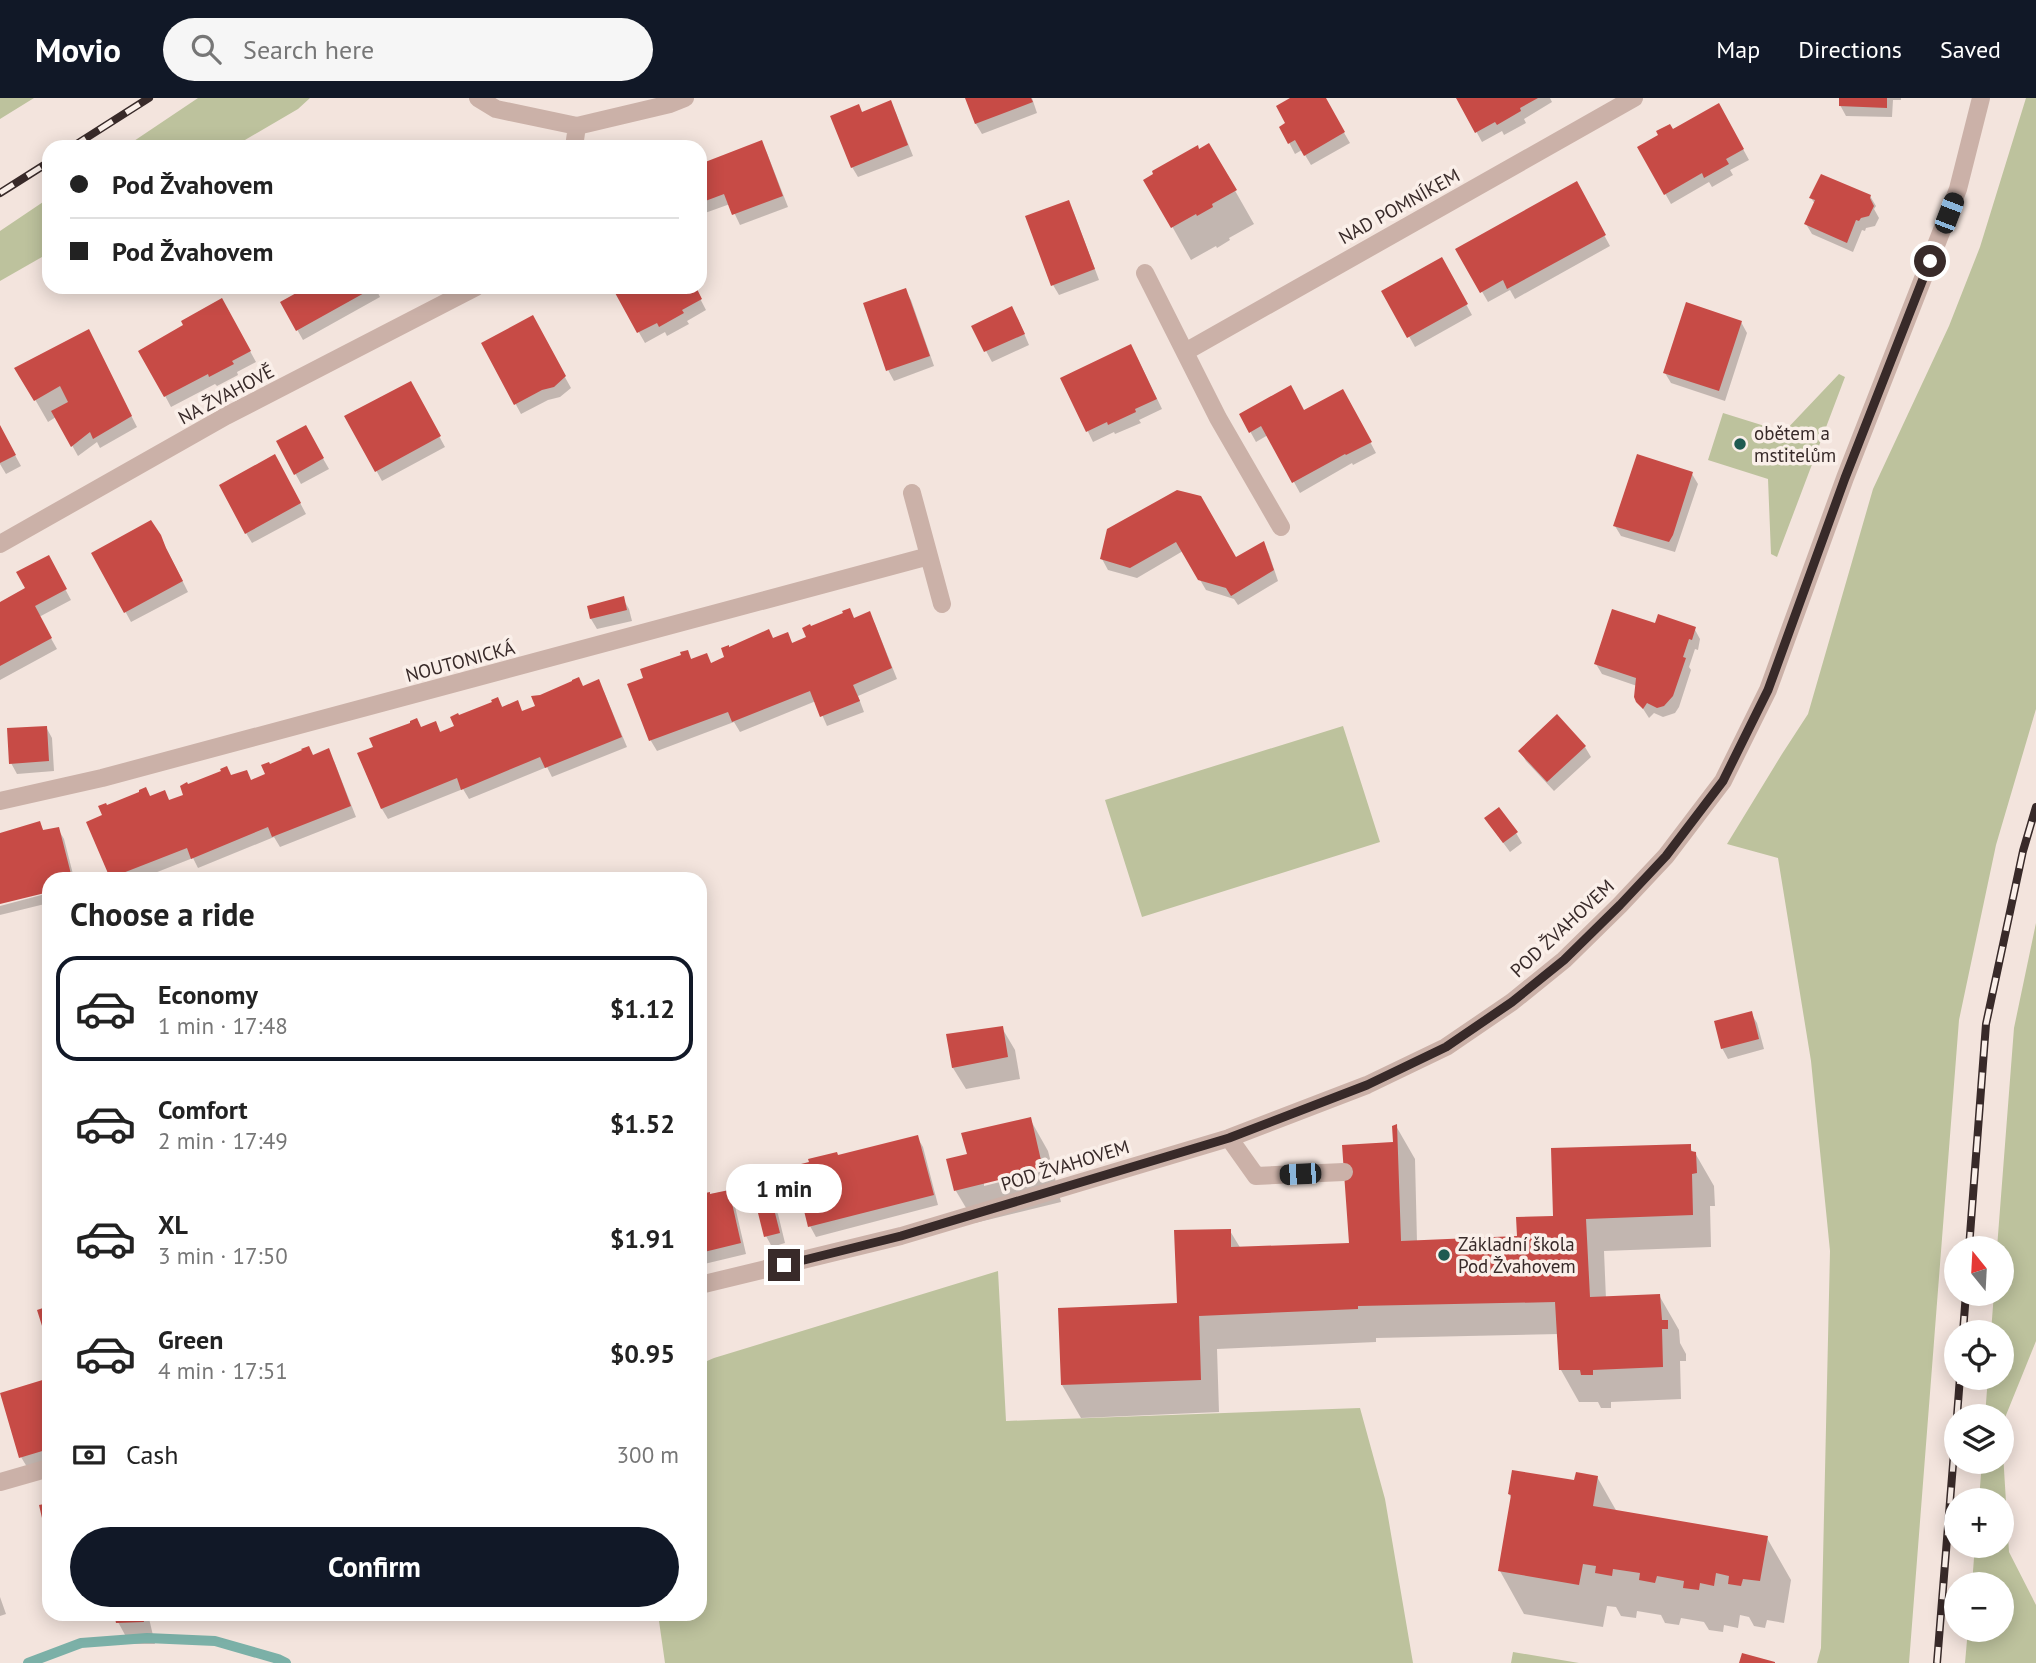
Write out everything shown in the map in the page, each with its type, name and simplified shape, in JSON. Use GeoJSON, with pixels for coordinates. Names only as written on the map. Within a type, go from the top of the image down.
{"type":"FeatureCollection","features":[{"type":"Feature","properties":{"kind":"street"},"geometry":{"type":"LineString","coordinates":[[478,98],[496,109],[577,126],[685,98]]}},
{"type":"Feature","properties":{"kind":"street","name":"NAD POMNÍKEM"},"geometry":{"type":"LineString","coordinates":[[1185,352],[1634,98]]}},
{"type":"Feature","properties":{"kind":"street","name":"POD ŽVAHOVEM"},"geometry":{"type":"LineString","coordinates":[[707,1283],[901,1236],[1229,1138],[1367,1085],[1446,1047],[1512,1002],[1564,960],[1666,856],[1723,781],[1768,690],[1845,478],[1958,189],[1981,98]]}},
{"type":"Feature","properties":{"kind":"street"},"geometry":{"type":"LineString","coordinates":[[575,140],[577,126]]}},
{"type":"Feature","properties":{"kind":"street"},"geometry":{"type":"LineString","coordinates":[[1145,273],[1218,418],[1281,527]]}},
{"type":"Feature","properties":{"kind":"street","name":"NA ŽVAHOVĚ"},"geometry":{"type":"LineString","coordinates":[[0,544],[226,416],[462,294]]}},
{"type":"Feature","properties":{"kind":"street"},"geometry":{"type":"LineString","coordinates":[[912,493],[942,604]]}},
{"type":"Feature","properties":{"kind":"street","name":"NOUTONICKÁ"},"geometry":{"type":"LineString","coordinates":[[0,801],[102,778],[929,556]]}},
{"type":"Feature","properties":{"kind":"street"},"geometry":{"type":"LineString","coordinates":[[1229,1138],[1256,1176],[1344,1172]]}},
{"type":"Feature","properties":{"kind":"street"},"geometry":{"type":"LineString","coordinates":[[0,1482],[42,1470]]}},
{"type":"Feature","properties":{"kind":"green space"},"geometry":{"type":"Polygon","coordinates":[[[0,98],[34,98],[0,119],[0,98]]]}},
{"type":"Feature","properties":{"kind":"green space"},"geometry":{"type":"Polygon","coordinates":[[[198,98],[310,98],[298,109],[245,140],[135,140],[198,98]]]}},
{"type":"Feature","properties":{"kind":"green space"},"geometry":{"type":"Polygon","coordinates":[[[2026,98],[2036,98],[2036,709],[1996,845],[1959,1020],[1909,1663],[1817,1663],[1821,1648],[1830,1251],[1811,1061],[1778,858],[1727,844],[1808,714],[1873,489],[1949,326],[1980,247],[2026,98]]]}},
{"type":"Feature","properties":{"kind":"green space"},"geometry":{"type":"Polygon","coordinates":[[[42,203],[42,257],[0,281],[0,231],[42,203]]]}},
{"type":"Feature","properties":{"kind":"green space"},"geometry":{"type":"Polygon","coordinates":[[[1839,374],[1845,377],[1777,557],[1771,554],[1768,479],[1708,460],[1723,413],[1784,432],[1839,374]]]}},
{"type":"Feature","properties":{"kind":"green space"},"geometry":{"type":"Polygon","coordinates":[[[1343,726],[1380,842],[1142,917],[1105,800],[1343,726]]]}},
{"type":"Feature","properties":{"kind":"green space"},"geometry":{"type":"Polygon","coordinates":[[[2036,923],[2036,1341],[2010,1404],[1986,1404],[1987,1390],[2014,1390],[2014,1320],[1992,1320],[1993,1306],[2014,1306],[2014,1236],[1998,1236],[2014,1028],[2036,923]]]}},
{"type":"Feature","properties":{"kind":"green space"},"geometry":{"type":"Polygon","coordinates":[[[998,1271],[1006,1421],[1360,1408],[1385,1499],[1413,1663],[665,1663],[659,1621],[707,1621],[707,1361],[998,1271]]]}},
{"type":"Feature","properties":{"kind":"green space"},"geometry":{"type":"Polygon","coordinates":[[[1981,1474],[2004,1474],[2005,1488],[1980,1488],[1981,1474]]]}},
{"type":"Feature","properties":{"kind":"green space"},"geometry":{"type":"Polygon","coordinates":[[[1974,1558],[2012,1558],[2036,1605],[2036,1663],[1965,1663],[1967,1642],[2014,1642],[2014,1572],[1973,1572],[1974,1558]]]}},
{"type":"Feature","properties":{"kind":"green space"},"geometry":{"type":"Polygon","coordinates":[[[1513,1652],[1579,1663],[1511,1663],[1513,1652]]]}},
{"type":"Feature","properties":{"kind":"building"},"geometry":{"type":"Polygon","coordinates":[[[965,98],[1031,98],[1033,102],[975,124],[965,98]]]}},
{"type":"Feature","properties":{"kind":"building"},"geometry":{"type":"Polygon","coordinates":[[[1290,98],[1326,98],[1345,132],[1304,156],[1295,140],[1288,144],[1279,127],[1285,123],[1276,106],[1290,98]]]}},
{"type":"Feature","properties":{"kind":"building"},"geometry":{"type":"Polygon","coordinates":[[[1456,98],[1538,98],[1497,125],[1495,122],[1475,133],[1456,98]]]}},
{"type":"Feature","properties":{"kind":"building"},"geometry":{"type":"Polygon","coordinates":[[[1839,98],[1887,98],[1887,108],[1839,106],[1839,98]]]}},
{"type":"Feature","properties":{"kind":"building"},"geometry":{"type":"Polygon","coordinates":[[[891,100],[908,145],[851,168],[830,116],[859,104],[862,112],[891,100]]]}},
{"type":"Feature","properties":{"kind":"building"},"geometry":{"type":"Polygon","coordinates":[[[1719,103],[1744,149],[1726,159],[1729,164],[1704,178],[1702,173],[1664,195],[1637,147],[1658,135],[1656,131],[1670,124],[1673,129],[1719,103]]]}},
{"type":"Feature","properties":{"kind":"building"},"geometry":{"type":"Polygon","coordinates":[[[762,140],[783,196],[732,215],[724,194],[707,200],[707,161],[762,140]]]}},
{"type":"Feature","properties":{"kind":"building"},"geometry":{"type":"Polygon","coordinates":[[[1209,143],[1237,190],[1212,204],[1213,207],[1171,228],[1143,180],[1153,174],[1152,171],[1198,145],[1199,149],[1209,143]]]}},
{"type":"Feature","properties":{"kind":"building"},"geometry":{"type":"Polygon","coordinates":[[[1821,174],[1871,195],[1874,206],[1869,216],[1856,220],[1847,243],[1804,224],[1815,200],[1809,198],[1821,174]]]}},
{"type":"Feature","properties":{"kind":"building"},"geometry":{"type":"Polygon","coordinates":[[[1577,181],[1606,235],[1507,289],[1503,280],[1480,293],[1455,249],[1577,181]]]}},
{"type":"Feature","properties":{"kind":"building"},"geometry":{"type":"Polygon","coordinates":[[[1069,200],[1095,269],[1051,286],[1025,216],[1069,200]]]}},
{"type":"Feature","properties":{"kind":"building"},"geometry":{"type":"Polygon","coordinates":[[[1442,257],[1468,304],[1407,338],[1381,291],[1442,257]]]}},
{"type":"Feature","properties":{"kind":"building"},"geometry":{"type":"Polygon","coordinates":[[[906,288],[930,356],[886,371],[863,303],[906,288]]]}},
{"type":"Feature","properties":{"kind":"building"},"geometry":{"type":"Polygon","coordinates":[[[294,294],[362,294],[296,331],[280,302],[294,294]]]}},
{"type":"Feature","properties":{"kind":"building"},"geometry":{"type":"Polygon","coordinates":[[[616,294],[700,294],[702,299],[682,310],[684,313],[659,327],[657,323],[637,333],[616,294]]]}},
{"type":"Feature","properties":{"kind":"building"},"geometry":{"type":"Polygon","coordinates":[[[222,298],[251,351],[232,361],[234,364],[164,397],[138,351],[183,325],[181,321],[222,298]]]}},
{"type":"Feature","properties":{"kind":"building"},"geometry":{"type":"Polygon","coordinates":[[[1686,302],[1742,321],[1719,391],[1663,373],[1686,302]]]}},
{"type":"Feature","properties":{"kind":"building"},"geometry":{"type":"Polygon","coordinates":[[[1012,306],[1025,334],[984,352],[971,326],[1012,306]]]}},
{"type":"Feature","properties":{"kind":"building"},"geometry":{"type":"Polygon","coordinates":[[[533,315],[566,376],[554,387],[542,390],[514,405],[481,343],[533,315]]]}},
{"type":"Feature","properties":{"kind":"building"},"geometry":{"type":"Polygon","coordinates":[[[89,329],[132,416],[93,439],[90,432],[71,447],[51,411],[68,402],[60,386],[34,401],[14,368],[89,329]]]}},
{"type":"Feature","properties":{"kind":"building"},"geometry":{"type":"Polygon","coordinates":[[[1131,344],[1157,399],[1135,409],[1136,412],[1086,432],[1060,378],[1131,344]]]}},
{"type":"Feature","properties":{"kind":"building"},"geometry":{"type":"Polygon","coordinates":[[[411,381],[441,436],[375,472],[344,416],[411,381]]]}},
{"type":"Feature","properties":{"kind":"building"},"geometry":{"type":"Polygon","coordinates":[[[1291,385],[1304,410],[1343,389],[1372,442],[1292,483],[1261,426],[1249,433],[1239,414],[1291,385]]]}},
{"type":"Feature","properties":{"kind":"building"},"geometry":{"type":"Polygon","coordinates":[[[0,425],[16,455],[0,463],[0,425]]]}},
{"type":"Feature","properties":{"kind":"building"},"geometry":{"type":"Polygon","coordinates":[[[306,425],[324,458],[294,475],[276,441],[306,425]]]}},
{"type":"Feature","properties":{"kind":"building"},"geometry":{"type":"Polygon","coordinates":[[[275,454],[301,503],[245,534],[219,485],[275,454]]]}},
{"type":"Feature","properties":{"kind":"building"},"geometry":{"type":"Polygon","coordinates":[[[1637,454],[1693,472],[1669,542],[1613,526],[1637,454]]]}},
{"type":"Feature","properties":{"kind":"building"},"geometry":{"type":"Polygon","coordinates":[[[1177,490],[1201,496],[1236,557],[1264,541],[1274,570],[1231,596],[1226,588],[1198,580],[1176,542],[1130,568],[1100,559],[1107,529],[1177,490]]]}},
{"type":"Feature","properties":{"kind":"building"},"geometry":{"type":"Polygon","coordinates":[[[151,520],[183,581],[124,613],[91,553],[151,520]]]}},
{"type":"Feature","properties":{"kind":"building"},"geometry":{"type":"Polygon","coordinates":[[[49,555],[67,589],[35,606],[52,638],[0,666],[0,602],[25,588],[16,572],[49,555]]]}},
{"type":"Feature","properties":{"kind":"building"},"geometry":{"type":"Polygon","coordinates":[[[624,596],[627,610],[590,619],[587,606],[624,596]]]}},
{"type":"Feature","properties":{"kind":"building"},"geometry":{"type":"Polygon","coordinates":[[[850,608],[854,618],[870,611],[892,668],[853,685],[860,701],[820,717],[810,691],[732,722],[728,712],[649,741],[627,684],[643,678],[640,669],[688,650],[691,659],[707,653],[711,663],[724,657],[721,648],[769,629],[773,638],[788,632],[792,643],[806,637],[802,628],[850,608]]]}},
{"type":"Feature","properties":{"kind":"building"},"geometry":{"type":"Polygon","coordinates":[[[1612,609],[1655,623],[1658,614],[1696,627],[1683,657],[1686,658],[1673,696],[1664,706],[1657,708],[1647,703],[1643,709],[1634,697],[1636,678],[1594,664],[1612,609]]]}},
{"type":"Feature","properties":{"kind":"building"},"geometry":{"type":"Polygon","coordinates":[[[579,677],[583,686],[599,679],[622,737],[545,768],[540,757],[461,790],[457,778],[381,809],[357,753],[373,747],[369,738],[417,718],[421,727],[436,721],[440,732],[454,726],[450,717],[492,702],[491,700],[498,697],[502,707],[518,700],[522,711],[535,706],[531,696],[540,695],[579,677]]]}},
{"type":"Feature","properties":{"kind":"building"},"geometry":{"type":"Polygon","coordinates":[[[1557,714],[1586,746],[1547,782],[1518,751],[1557,714]]]}},
{"type":"Feature","properties":{"kind":"building"},"geometry":{"type":"Polygon","coordinates":[[[47,726],[49,761],[9,764],[7,728],[47,726]]]}},
{"type":"Feature","properties":{"kind":"building"},"geometry":{"type":"Polygon","coordinates":[[[309,746],[313,755],[329,748],[351,806],[272,837],[268,827],[191,859],[187,848],[125,872],[107,872],[86,822],[102,815],[98,806],[107,805],[146,787],[150,796],[165,790],[169,800],[183,795],[180,786],[221,771],[220,769],[227,766],[231,775],[247,770],[251,780],[265,774],[261,765],[270,764],[309,746]]]}},
{"type":"Feature","properties":{"kind":"building"},"geometry":{"type":"Polygon","coordinates":[[[1499,807],[1518,832],[1503,843],[1484,818],[1499,807]]]}},
{"type":"Feature","properties":{"kind":"building"},"geometry":{"type":"Polygon","coordinates":[[[40,821],[43,830],[59,827],[70,872],[42,872],[42,894],[0,904],[0,833],[40,821]]]}},
{"type":"Feature","properties":{"kind":"building"},"geometry":{"type":"Polygon","coordinates":[[[1752,1011],[1759,1039],[1721,1049],[1714,1021],[1752,1011]]]}},
{"type":"Feature","properties":{"kind":"building"},"geometry":{"type":"Polygon","coordinates":[[[1003,1026],[1008,1057],[952,1068],[946,1034],[1003,1026]]]}},
{"type":"Feature","properties":{"kind":"building"},"geometry":{"type":"Polygon","coordinates":[[[1031,1117],[1043,1169],[954,1191],[946,1159],[967,1154],[961,1133],[1031,1117]]]}},
{"type":"Feature","properties":{"kind":"building"},"geometry":{"type":"Polygon","coordinates":[[[1397,1124],[1401,1241],[1517,1236],[1516,1217],[1553,1216],[1551,1148],[1691,1144],[1691,1151],[1696,1152],[1697,1173],[1692,1174],[1693,1215],[1586,1219],[1590,1297],[1660,1294],[1662,1320],[1668,1320],[1668,1329],[1662,1329],[1663,1367],[1593,1370],[1593,1375],[1581,1375],[1580,1370],[1559,1370],[1555,1302],[1358,1306],[1358,1309],[1199,1316],[1201,1380],[1061,1385],[1058,1308],[1177,1303],[1174,1230],[1231,1229],[1231,1247],[1349,1243],[1342,1145],[1393,1142],[1392,1126],[1397,1124]]]}},
{"type":"Feature","properties":{"kind":"building"},"geometry":{"type":"Polygon","coordinates":[[[918,1135],[934,1195],[808,1227],[793,1166],[809,1162],[808,1159],[837,1152],[838,1155],[918,1135]]]}},
{"type":"Feature","properties":{"kind":"building"},"geometry":{"type":"Polygon","coordinates":[[[729,1190],[741,1243],[707,1251],[707,1193],[729,1190]]]}},
{"type":"Feature","properties":{"kind":"building"},"geometry":{"type":"Polygon","coordinates":[[[772,1201],[780,1233],[764,1237],[756,1205],[772,1201]]]}},
{"type":"Feature","properties":{"kind":"building"},"geometry":{"type":"Polygon","coordinates":[[[42,1308],[42,1326],[37,1310],[42,1308]]]}},
{"type":"Feature","properties":{"kind":"building"},"geometry":{"type":"Polygon","coordinates":[[[42,1380],[42,1451],[19,1458],[0,1393],[42,1380]]]}},
{"type":"Feature","properties":{"kind":"building"},"geometry":{"type":"Polygon","coordinates":[[[1512,1470],[1574,1480],[1576,1472],[1598,1476],[1593,1506],[1768,1536],[1760,1581],[1743,1579],[1741,1586],[1728,1584],[1729,1576],[1716,1573],[1714,1586],[1700,1583],[1699,1590],[1683,1588],[1684,1581],[1657,1576],[1655,1583],[1639,1580],[1640,1573],[1613,1569],[1612,1576],[1595,1573],[1596,1566],[1583,1564],[1579,1585],[1498,1571],[1511,1495],[1508,1494],[1512,1470]]]}},
{"type":"Feature","properties":{"kind":"building"},"geometry":{"type":"Polygon","coordinates":[[[116,1621],[144,1622],[116,1623],[116,1621]]]}},
{"type":"Feature","properties":{"kind":"building"},"geometry":{"type":"Polygon","coordinates":[[[1742,1653],[1775,1662],[1775,1663],[1739,1663],[1742,1653]]]}},
{"type":"Feature","properties":{"kind":"waterway"},"geometry":{"type":"LineString","coordinates":[[28,1663],[81,1643],[147,1638],[215,1641],[286,1663]]}},
{"type":"Feature","properties":{"kind":"railway"},"geometry":{"type":"LineString","coordinates":[[83,140],[149,98]]}},
{"type":"Feature","properties":{"kind":"railway"},"geometry":{"type":"LineString","coordinates":[[0,193],[42,166]]}},
{"type":"Feature","properties":{"kind":"railway"},"geometry":{"type":"LineString","coordinates":[[1970,1236],[1986,1024],[2023,851],[2036,807]]}},
{"type":"Feature","properties":{"kind":"railway"},"geometry":{"type":"LineString","coordinates":[[1964,1320],[1965,1306]]}},
{"type":"Feature","properties":{"kind":"railway"},"geometry":{"type":"LineString","coordinates":[[1958,1404],[1959,1390]]}},
{"type":"Feature","properties":{"kind":"railway"},"geometry":{"type":"LineString","coordinates":[[1937,1663],[1952,1474]]}},
{"type":"Feature","properties":{"kind":"place","name":"obětem a mstitelům"},"geometry":{"type":"Point","coordinates":[1740,444]}},
{"type":"Feature","properties":{"kind":"place","name":"Základní škola Pod Žvahovem"},"geometry":{"type":"Point","coordinates":[1444,1255]}},
{"type":"Feature","properties":{"kind":"route"},"geometry":{"type":"LineString","coordinates":[[784,1265],[901,1236],[1229,1138],[1367,1085],[1446,1047],[1512,1002],[1564,960],[1666,856],[1723,781],[1768,690],[1845,478],[1930,261]]}}]}
